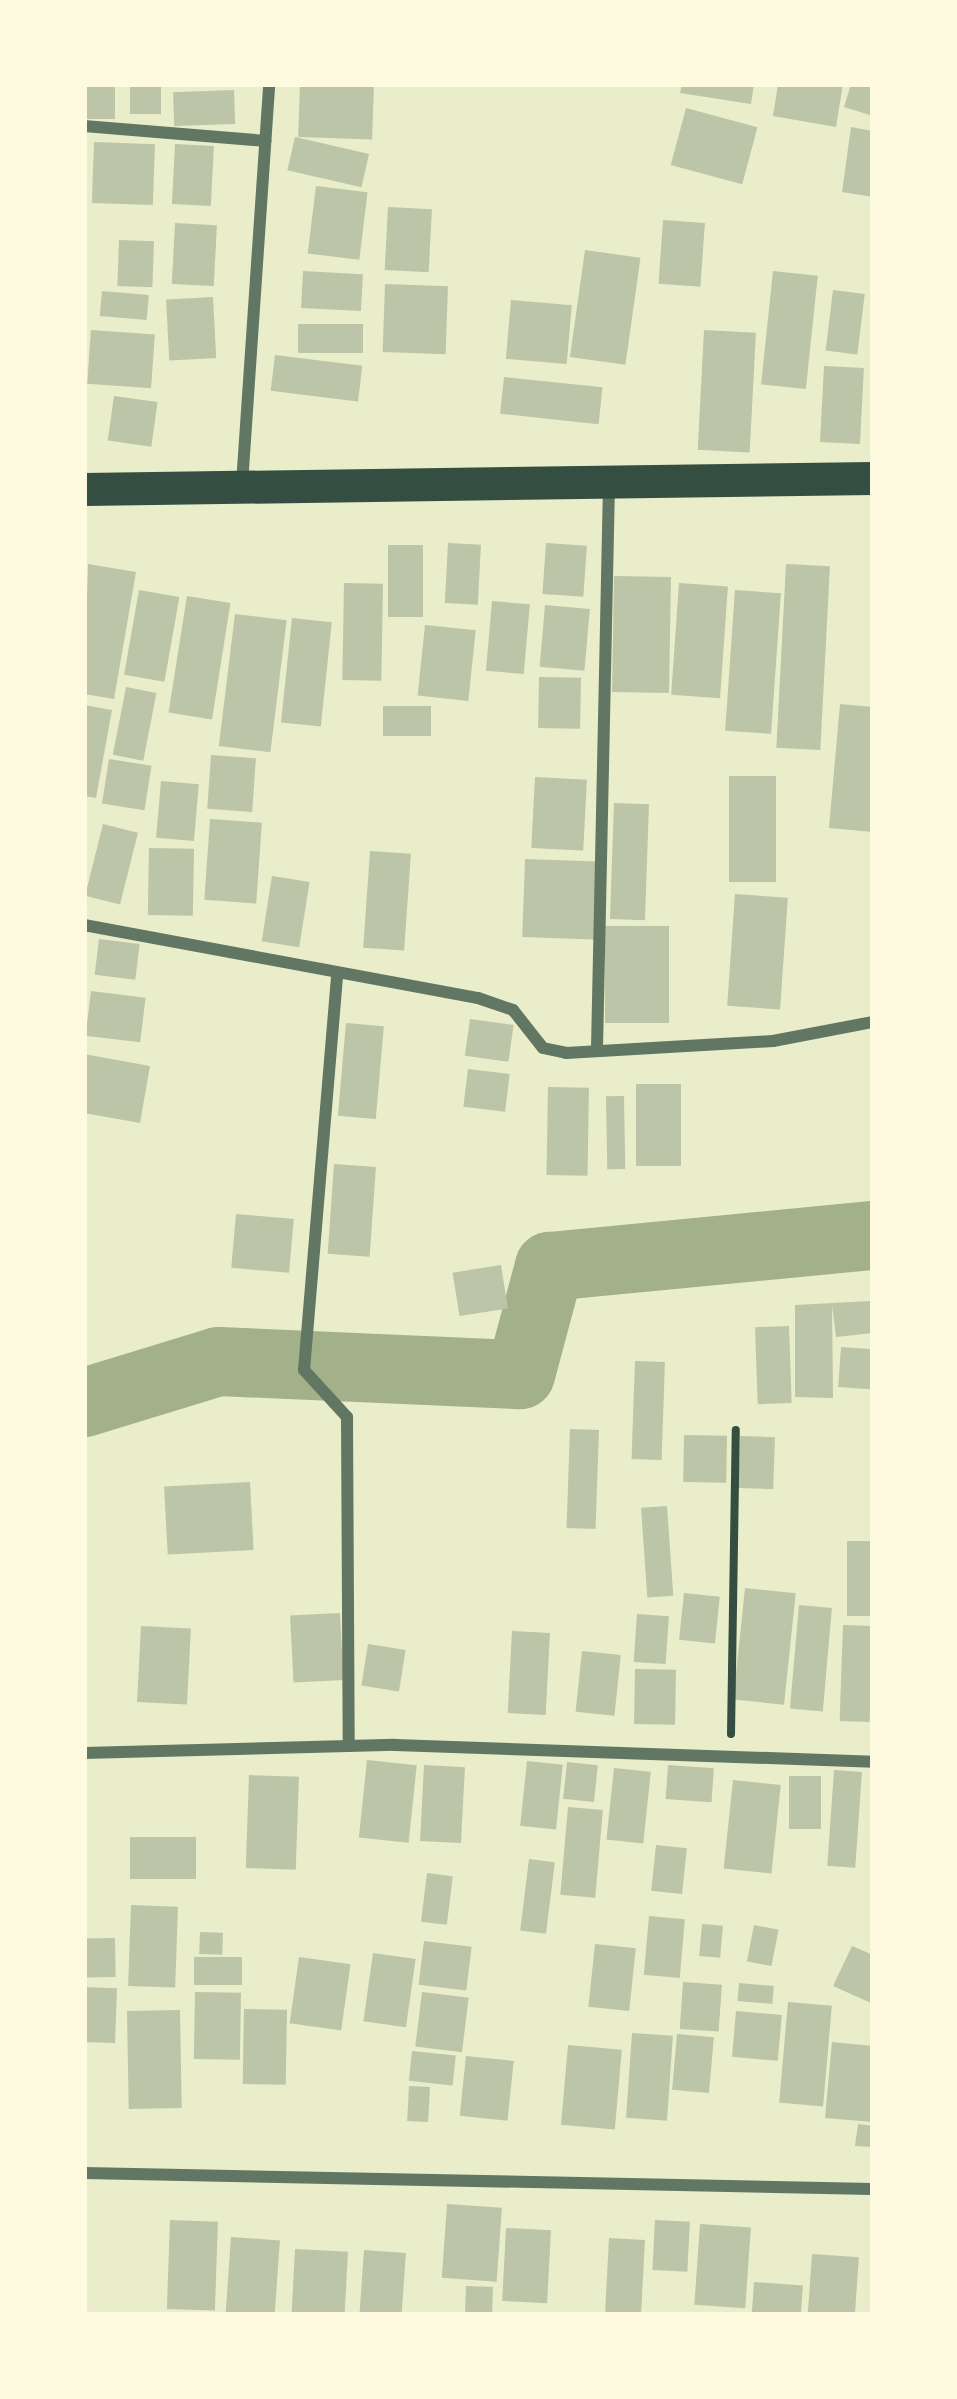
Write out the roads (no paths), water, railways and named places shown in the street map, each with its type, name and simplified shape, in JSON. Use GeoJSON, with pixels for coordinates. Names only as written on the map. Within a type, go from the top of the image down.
{"type":"FeatureCollection","features":[{"type":"Feature","properties":{"kind":"highway"},"geometry":{"type":"LineString","coordinates":[[84,490],[873,478]]}},
{"type":"Feature","properties":{"kind":"street"},"geometry":{"type":"LineString","coordinates":[[242,486],[269,84]]}},
{"type":"Feature","properties":{"kind":"street"},"geometry":{"type":"LineString","coordinates":[[84,126],[266,141]]}},
{"type":"Feature","properties":{"kind":"street"},"geometry":{"type":"LineString","coordinates":[[597,1048],[609,482]]}},
{"type":"Feature","properties":{"kind":"street"},"geometry":{"type":"LineString","coordinates":[[84,925],[337,977],[478,998],[513,1010],[543,1048],[773,1041],[873,1022]]}},
{"type":"Feature","properties":{"kind":"street"},"geometry":{"type":"LineString","coordinates":[[337,977],[304,1365],[347,1417],[350,1746]]}},
{"type":"Feature","properties":{"kind":"street"},"geometry":{"type":"LineString","coordinates":[[84,1754],[350,1746],[873,1762]]}},
{"type":"Feature","properties":{"kind":"street"},"geometry":{"type":"LineString","coordinates":[[84,2173],[873,2189]]}},
{"type":"Feature","properties":{"kind":"waterway"},"geometry":{"type":"LineString","coordinates":[[84,1402],[218,1361],[520,1374],[549,1266],[873,1235]]}}]}
